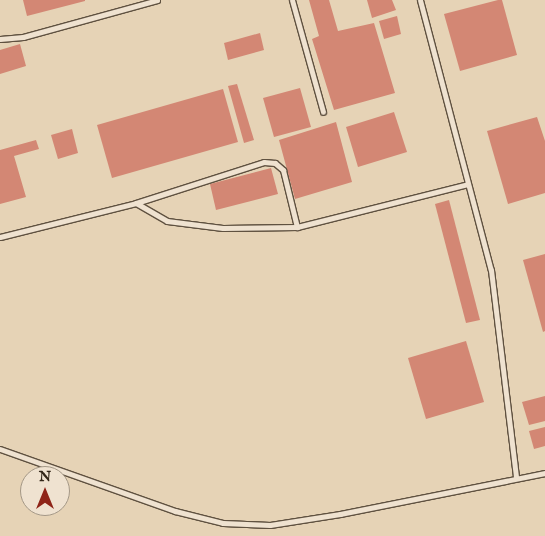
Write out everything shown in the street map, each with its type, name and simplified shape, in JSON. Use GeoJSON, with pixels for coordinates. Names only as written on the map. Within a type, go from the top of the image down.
{"type":"FeatureCollection","features":[{"type":"Feature","properties":{"kind":"lane"},"geometry":{"type":"LineString","coordinates":[[0,39],[23,37],[157,0]]}},
{"type":"Feature","properties":{"kind":"lane"},"geometry":{"type":"LineString","coordinates":[[292,0],[323,112]]}},
{"type":"Feature","properties":{"kind":"lane"},"geometry":{"type":"LineString","coordinates":[[420,0],[491,270],[516,477]]}},
{"type":"Feature","properties":{"kind":"lane"},"geometry":{"type":"LineString","coordinates":[[0,237],[136,203],[264,162],[275,163],[283,170],[297,227]]}},
{"type":"Feature","properties":{"kind":"lane"},"geometry":{"type":"LineString","coordinates":[[136,203],[167,221],[223,228],[297,227],[468,184]]}},
{"type":"Feature","properties":{"kind":"lane"},"geometry":{"type":"LineString","coordinates":[[0,449],[175,511],[223,523],[278,524],[340,514],[545,472]]}},
{"type":"Feature","properties":{"kind":"building"},"geometry":{"type":"Polygon","coordinates":[[[23,0],[85,0],[85,1],[27,16],[23,0]]]}},
{"type":"Feature","properties":{"kind":"building"},"geometry":{"type":"Polygon","coordinates":[[[309,0],[329,0],[338,31],[374,23],[395,93],[334,110],[312,39],[319,36],[309,0]]]}},
{"type":"Feature","properties":{"kind":"building"},"geometry":{"type":"Polygon","coordinates":[[[367,0],[392,0],[396,10],[372,18],[367,0]]]}},
{"type":"Feature","properties":{"kind":"building"},"geometry":{"type":"Polygon","coordinates":[[[502,0],[517,55],[460,71],[444,14],[502,0]]]}},
{"type":"Feature","properties":{"kind":"building"},"geometry":{"type":"Polygon","coordinates":[[[397,16],[401,34],[384,39],[379,21],[397,16]]]}},
{"type":"Feature","properties":{"kind":"building"},"geometry":{"type":"Polygon","coordinates":[[[260,33],[264,50],[228,60],[224,43],[260,33]]]}},
{"type":"Feature","properties":{"kind":"building"},"geometry":{"type":"Polygon","coordinates":[[[20,44],[26,66],[0,74],[0,50],[20,44]]]}},
{"type":"Feature","properties":{"kind":"building"},"geometry":{"type":"Polygon","coordinates":[[[237,84],[254,140],[244,143],[228,86],[237,84]]]}},
{"type":"Feature","properties":{"kind":"building"},"geometry":{"type":"Polygon","coordinates":[[[300,88],[311,127],[274,137],[263,98],[300,88]]]}},
{"type":"Feature","properties":{"kind":"building"},"geometry":{"type":"Polygon","coordinates":[[[223,89],[238,142],[112,178],[97,125],[223,89]]]}},
{"type":"Feature","properties":{"kind":"building"},"geometry":{"type":"Polygon","coordinates":[[[394,112],[407,152],[358,167],[346,127],[394,112]]]}},
{"type":"Feature","properties":{"kind":"building"},"geometry":{"type":"Polygon","coordinates":[[[537,117],[545,141],[545,193],[508,204],[487,131],[537,117]]]}},
{"type":"Feature","properties":{"kind":"building"},"geometry":{"type":"Polygon","coordinates":[[[336,122],[352,182],[295,199],[279,140],[336,122]]]}},
{"type":"Feature","properties":{"kind":"building"},"geometry":{"type":"Polygon","coordinates":[[[72,129],[78,153],[58,159],[51,135],[72,129]]]}},
{"type":"Feature","properties":{"kind":"building"},"geometry":{"type":"Polygon","coordinates":[[[36,140],[39,149],[14,156],[26,197],[0,204],[0,150],[36,140]]]}},
{"type":"Feature","properties":{"kind":"building"},"geometry":{"type":"Polygon","coordinates":[[[271,168],[278,194],[216,210],[210,184],[271,168]]]}},
{"type":"Feature","properties":{"kind":"building"},"geometry":{"type":"Polygon","coordinates":[[[449,200],[480,320],[466,323],[435,204],[449,200]]]}},
{"type":"Feature","properties":{"kind":"building"},"geometry":{"type":"Polygon","coordinates":[[[545,254],[545,331],[543,332],[523,260],[545,254]]]}},
{"type":"Feature","properties":{"kind":"building"},"geometry":{"type":"Polygon","coordinates":[[[466,341],[484,402],[426,419],[408,358],[466,341]]]}},
{"type":"Feature","properties":{"kind":"building"},"geometry":{"type":"Polygon","coordinates":[[[545,396],[545,421],[529,425],[522,402],[545,396]]]}},
{"type":"Feature","properties":{"kind":"building"},"geometry":{"type":"Polygon","coordinates":[[[545,427],[545,446],[534,449],[529,431],[545,427]]]}}]}
